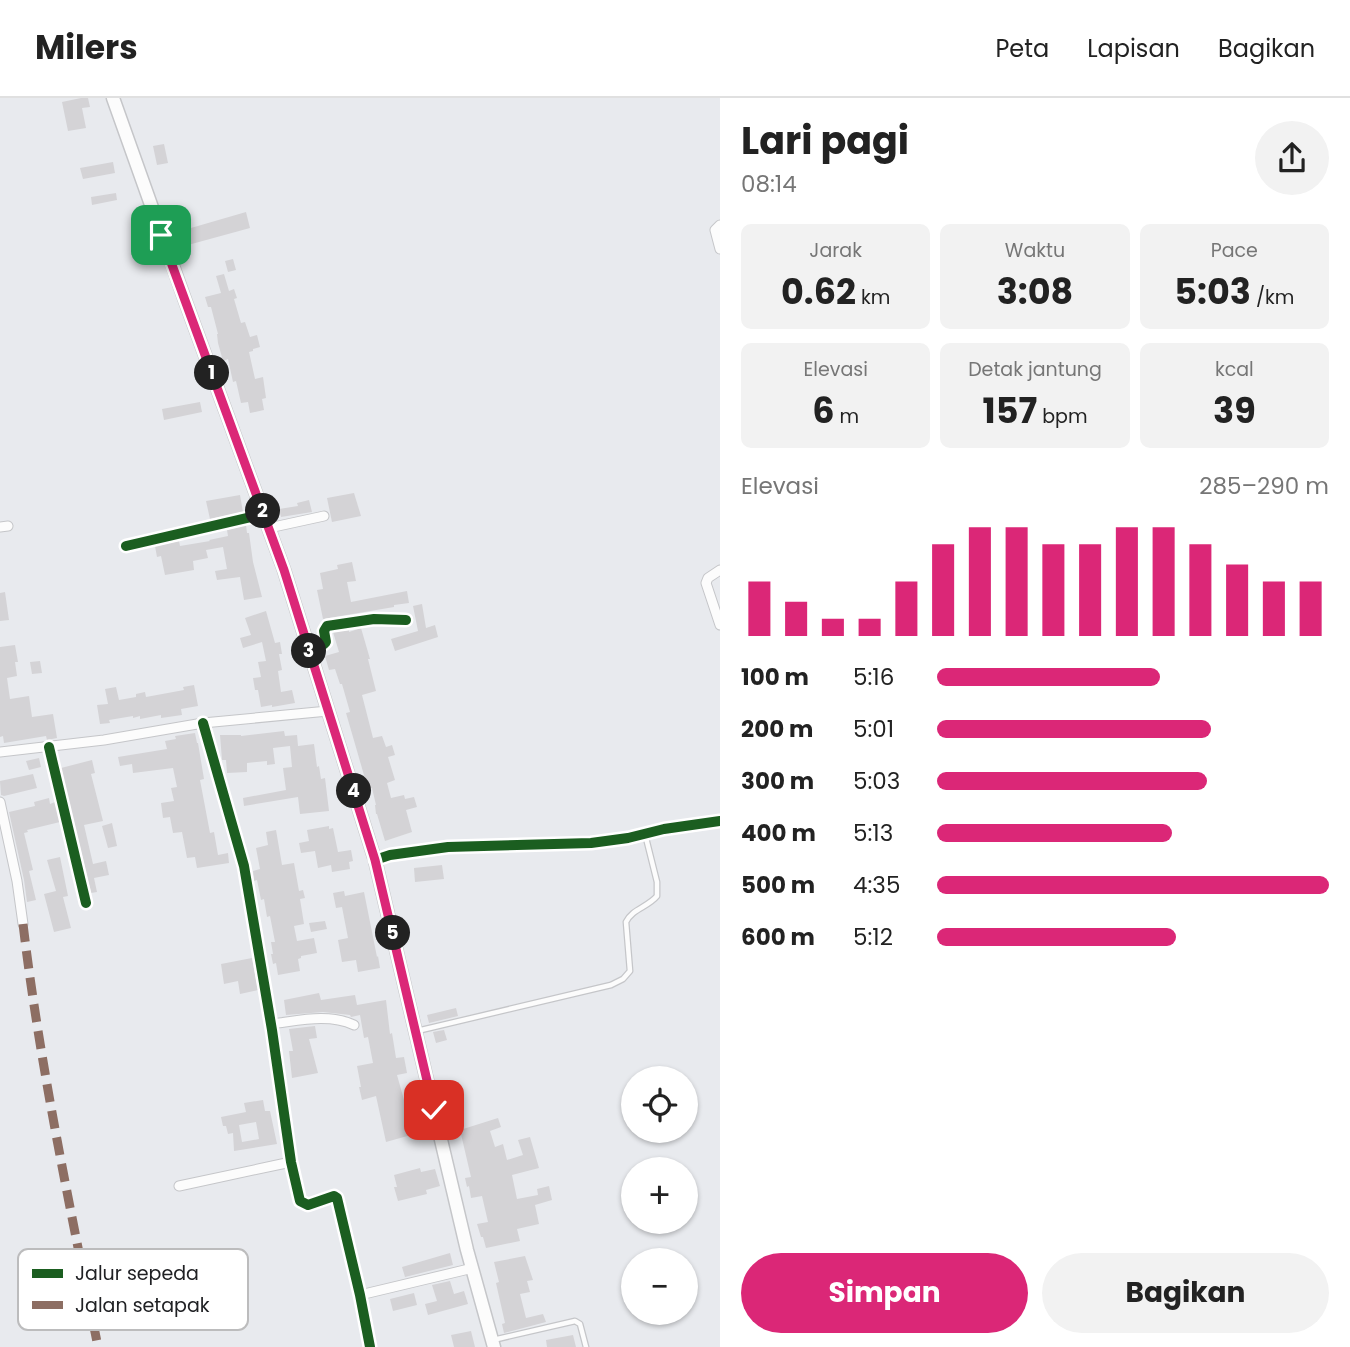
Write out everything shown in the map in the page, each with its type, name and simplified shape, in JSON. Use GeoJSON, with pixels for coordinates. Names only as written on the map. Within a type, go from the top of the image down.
{"type":"FeatureCollection","features":[{"type":"Feature","properties":{"kind":"main road"},"geometry":{"type":"LineString","coordinates":[[113,98],[269,528],[375,860],[472,1269],[493,1344]]}},
{"type":"Feature","properties":{"kind":"street"},"geometry":{"type":"LineString","coordinates":[[720,225],[715,230],[720,250]]}},
{"type":"Feature","properties":{"kind":"street"},"geometry":{"type":"LineString","coordinates":[[126,546],[264,514]]}},
{"type":"Feature","properties":{"kind":"street"},"geometry":{"type":"LineString","coordinates":[[269,528],[324,516]]}},
{"type":"Feature","properties":{"kind":"street"},"geometry":{"type":"LineString","coordinates":[[720,570],[708,578],[706,583],[720,625]]}},
{"type":"Feature","properties":{"kind":"street"},"geometry":{"type":"LineString","coordinates":[[309,650],[326,642],[324,631],[327,626],[374,619],[406,620]]}},
{"type":"Feature","properties":{"kind":"street"},"geometry":{"type":"LineString","coordinates":[[0,752],[104,740],[204,723],[328,711]]}},
{"type":"Feature","properties":{"kind":"street"},"geometry":{"type":"LineString","coordinates":[[204,723],[244,866],[291,1162],[300,1201],[308,1205],[334,1196],[337,1198],[370,1347]]}},
{"type":"Feature","properties":{"kind":"street"},"geometry":{"type":"LineString","coordinates":[[49,747],[86,903]]}},
{"type":"Feature","properties":{"kind":"street"},"geometry":{"type":"LineString","coordinates":[[0,802],[23,924]]}},
{"type":"Feature","properties":{"kind":"street"},"geometry":{"type":"LineString","coordinates":[[375,860],[406,852],[448,847],[612,841],[664,829],[720,821]]}},
{"type":"Feature","properties":{"kind":"street"},"geometry":{"type":"LineString","coordinates":[[271,1024],[332,1018],[354,1025]]}},
{"type":"Feature","properties":{"kind":"street"},"geometry":{"type":"LineString","coordinates":[[179,1186],[291,1162]]}},
{"type":"Feature","properties":{"kind":"street"},"geometry":{"type":"LineString","coordinates":[[360,1296],[472,1269]]}},
{"type":"Feature","properties":{"kind":"lane"},"geometry":{"type":"LineString","coordinates":[[416,1031],[611,985],[623,979],[630,971],[626,922],[628,917],[657,896],[657,882],[645,834]]}},
{"type":"Feature","properties":{"kind":"lane"},"geometry":{"type":"LineString","coordinates":[[493,1344],[575,1321],[580,1324],[586,1347]]}},
{"type":"Feature","properties":{"kind":"building"},"geometry":{"type":"Polygon","coordinates":[[[88,98],[90,107],[82,108],[86,128],[68,131],[62,102],[88,98]]]}},
{"type":"Feature","properties":{"kind":"building"},"geometry":{"type":"Polygon","coordinates":[[[164,144],[168,163],[157,165],[153,146],[164,144]]]}},
{"type":"Feature","properties":{"kind":"building"},"geometry":{"type":"Polygon","coordinates":[[[113,162],[115,173],[83,179],[80,168],[113,162]]]}},
{"type":"Feature","properties":{"kind":"building"},"geometry":{"type":"Polygon","coordinates":[[[116,193],[117,200],[92,205],[91,197],[116,193]]]}},
{"type":"Feature","properties":{"kind":"building"},"geometry":{"type":"Polygon","coordinates":[[[246,212],[250,228],[188,245],[184,230],[246,212]]]}},
{"type":"Feature","properties":{"kind":"building"},"geometry":{"type":"Polygon","coordinates":[[[233,259],[236,270],[228,272],[225,261],[233,259]]]}},
{"type":"Feature","properties":{"kind":"building"},"geometry":{"type":"Polygon","coordinates":[[[224,274],[229,291],[234,289],[241,323],[245,322],[250,337],[257,335],[260,347],[249,352],[255,379],[263,377],[266,398],[262,399],[264,410],[250,413],[248,402],[241,403],[228,359],[223,361],[211,307],[208,307],[205,297],[221,293],[216,276],[224,274]]]}},
{"type":"Feature","properties":{"kind":"building"},"geometry":{"type":"Polygon","coordinates":[[[200,402],[202,412],[164,420],[162,409],[200,402]]]}},
{"type":"Feature","properties":{"kind":"building"},"geometry":{"type":"Polygon","coordinates":[[[354,493],[361,516],[332,522],[327,498],[354,493]]]}},
{"type":"Feature","properties":{"kind":"building"},"geometry":{"type":"Polygon","coordinates":[[[240,495],[243,512],[210,519],[206,501],[240,495]]]}},
{"type":"Feature","properties":{"kind":"building"},"geometry":{"type":"Polygon","coordinates":[[[309,500],[312,512],[281,517],[279,509],[298,506],[297,503],[309,500]]]}},
{"type":"Feature","properties":{"kind":"building"},"geometry":{"type":"Polygon","coordinates":[[[246,525],[262,597],[244,600],[240,577],[217,580],[215,571],[227,569],[223,547],[206,550],[208,558],[193,561],[194,570],[165,575],[161,556],[157,557],[155,546],[179,541],[180,546],[210,541],[228,536],[227,530],[246,525]]]}},
{"type":"Feature","properties":{"kind":"building"},"geometry":{"type":"Polygon","coordinates":[[[352,562],[356,581],[347,582],[351,602],[407,591],[409,603],[323,619],[317,590],[323,589],[320,573],[352,562]]]}},
{"type":"Feature","properties":{"kind":"building"},"geometry":{"type":"Polygon","coordinates":[[[5,592],[9,620],[0,621],[0,593],[5,592]]]}},
{"type":"Feature","properties":{"kind":"building"},"geometry":{"type":"Polygon","coordinates":[[[422,604],[426,628],[435,625],[438,637],[395,651],[391,639],[418,631],[413,606],[422,604]]]}},
{"type":"Feature","properties":{"kind":"building"},"geometry":{"type":"Polygon","coordinates":[[[266,611],[275,643],[280,642],[282,670],[278,671],[281,692],[292,690],[295,703],[261,707],[258,690],[255,690],[253,678],[261,677],[258,662],[266,661],[262,642],[243,648],[240,638],[251,635],[245,618],[266,611]]]}},
{"type":"Feature","properties":{"kind":"building"},"geometry":{"type":"Polygon","coordinates":[[[361,628],[376,691],[362,695],[373,738],[382,736],[386,747],[392,745],[395,755],[388,757],[395,780],[387,783],[391,798],[404,795],[405,799],[414,797],[417,807],[406,810],[412,832],[385,841],[376,814],[372,788],[368,789],[346,713],[350,712],[342,684],[335,669],[329,670],[325,656],[339,652],[333,632],[349,632],[361,628]]]}},
{"type":"Feature","properties":{"kind":"building"},"geometry":{"type":"Polygon","coordinates":[[[15,645],[17,676],[7,678],[10,699],[29,696],[32,717],[53,714],[57,738],[47,740],[46,736],[4,743],[3,736],[0,737],[0,647],[15,645]]]}},
{"type":"Feature","properties":{"kind":"building"},"geometry":{"type":"Polygon","coordinates":[[[40,661],[42,673],[32,674],[30,662],[40,661]]]}},
{"type":"Feature","properties":{"kind":"building"},"geometry":{"type":"Polygon","coordinates":[[[194,685],[198,706],[181,709],[182,715],[140,719],[140,716],[133,716],[100,724],[97,705],[108,704],[105,689],[116,687],[119,700],[136,697],[136,694],[145,692],[146,697],[184,690],[183,687],[194,685]]]}},
{"type":"Feature","properties":{"kind":"building"},"geometry":{"type":"Polygon","coordinates":[[[284,731],[285,736],[297,735],[298,746],[314,744],[317,767],[319,766],[321,779],[325,778],[329,811],[300,814],[298,797],[244,806],[243,798],[286,790],[283,768],[292,767],[290,746],[273,748],[275,764],[267,765],[267,761],[247,763],[247,772],[227,773],[226,760],[222,760],[220,735],[241,736],[284,731]]]}},
{"type":"Feature","properties":{"kind":"building"},"geometry":{"type":"Polygon","coordinates":[[[195,733],[210,833],[214,832],[218,855],[228,853],[229,863],[197,868],[195,857],[187,858],[182,832],[173,833],[170,817],[163,818],[161,803],[174,801],[171,788],[177,787],[173,768],[133,773],[132,764],[120,766],[118,757],[167,749],[165,741],[176,739],[175,736],[195,733]]]}},
{"type":"Feature","properties":{"kind":"building"},"geometry":{"type":"Polygon","coordinates":[[[39,758],[41,767],[29,770],[26,761],[39,758]]]}},
{"type":"Feature","properties":{"kind":"building"},"geometry":{"type":"Polygon","coordinates":[[[92,760],[95,773],[91,774],[103,821],[84,825],[93,864],[106,861],[109,875],[94,878],[97,892],[91,893],[61,768],[92,760]]]}},
{"type":"Feature","properties":{"kind":"building"},"geometry":{"type":"Polygon","coordinates":[[[33,774],[37,788],[1,795],[0,781],[33,774]]]}},
{"type":"Feature","properties":{"kind":"building"},"geometry":{"type":"Polygon","coordinates":[[[49,798],[50,804],[55,802],[60,822],[24,833],[33,870],[29,871],[36,900],[27,902],[9,812],[35,806],[34,802],[49,798]]]}},
{"type":"Feature","properties":{"kind":"building"},"geometry":{"type":"Polygon","coordinates":[[[112,823],[117,846],[108,848],[102,826],[112,823]]]}},
{"type":"Feature","properties":{"kind":"building"},"geometry":{"type":"Polygon","coordinates":[[[329,826],[329,829],[333,828],[338,852],[351,850],[353,861],[349,862],[350,869],[332,872],[331,865],[318,868],[315,851],[301,853],[299,843],[309,841],[307,830],[329,826]]]}},
{"type":"Feature","properties":{"kind":"building"},"geometry":{"type":"Polygon","coordinates":[[[276,830],[282,865],[294,863],[299,891],[303,890],[305,898],[300,899],[304,924],[294,926],[297,941],[314,938],[317,953],[298,959],[300,971],[278,975],[271,954],[271,942],[275,942],[270,916],[267,917],[264,899],[261,900],[253,871],[260,869],[256,848],[268,845],[266,832],[276,830]]]}},
{"type":"Feature","properties":{"kind":"building"},"geometry":{"type":"Polygon","coordinates":[[[60,857],[68,896],[63,897],[71,928],[54,932],[44,894],[56,891],[47,860],[60,857]]]}},
{"type":"Feature","properties":{"kind":"building"},"geometry":{"type":"Polygon","coordinates":[[[442,865],[444,879],[415,882],[414,868],[442,865]]]}},
{"type":"Feature","properties":{"kind":"building"},"geometry":{"type":"Polygon","coordinates":[[[344,891],[345,896],[364,892],[380,968],[358,972],[356,960],[342,962],[338,940],[348,938],[342,907],[336,908],[333,893],[344,891]]]}},
{"type":"Feature","properties":{"kind":"building"},"geometry":{"type":"Polygon","coordinates":[[[325,921],[327,929],[311,932],[309,923],[325,921]]]}},
{"type":"Feature","properties":{"kind":"building"},"geometry":{"type":"Polygon","coordinates":[[[252,958],[258,990],[240,994],[238,981],[224,984],[221,964],[252,958]]]}},
{"type":"Feature","properties":{"kind":"building"},"geometry":{"type":"Polygon","coordinates":[[[319,993],[321,1000],[355,995],[357,1005],[386,1000],[396,1058],[404,1057],[407,1073],[397,1075],[406,1100],[407,1107],[404,1108],[411,1135],[386,1142],[376,1096],[362,1100],[357,1066],[373,1063],[368,1037],[364,1038],[360,1015],[351,1017],[323,1012],[286,1015],[284,1000],[319,993]]]}},
{"type":"Feature","properties":{"kind":"building"},"geometry":{"type":"Polygon","coordinates":[[[456,1008],[458,1016],[429,1023],[427,1015],[456,1008]]]}},
{"type":"Feature","properties":{"kind":"building"},"geometry":{"type":"Polygon","coordinates":[[[315,1026],[317,1038],[309,1039],[318,1073],[292,1078],[289,1051],[293,1051],[289,1029],[315,1026]]]}},
{"type":"Feature","properties":{"kind":"building"},"geometry":{"type":"Polygon","coordinates":[[[444,1030],[447,1040],[436,1043],[433,1032],[444,1030]]]}},
{"type":"Feature","properties":{"kind":"building"},"geometry":{"type":"Polygon","coordinates":[[[263,1100],[265,1111],[270,1111],[277,1144],[234,1151],[233,1133],[228,1134],[221,1117],[246,1112],[244,1103],[263,1100]],[[256,1122],[239,1125],[242,1142],[259,1139],[256,1122]]]}},
{"type":"Feature","properties":{"kind":"building"},"geometry":{"type":"Polygon","coordinates":[[[498,1118],[501,1127],[490,1131],[495,1147],[503,1144],[507,1160],[523,1155],[518,1140],[530,1137],[539,1168],[512,1175],[517,1199],[538,1195],[537,1189],[549,1186],[552,1200],[535,1205],[539,1224],[517,1229],[520,1241],[486,1248],[477,1224],[488,1222],[482,1196],[471,1198],[469,1186],[467,1187],[465,1178],[471,1177],[460,1130],[498,1118]]]}},
{"type":"Feature","properties":{"kind":"building"},"geometry":{"type":"Polygon","coordinates":[[[420,1168],[421,1172],[435,1169],[440,1186],[426,1190],[427,1194],[398,1201],[394,1175],[420,1168]]]}},
{"type":"Feature","properties":{"kind":"building"},"geometry":{"type":"Polygon","coordinates":[[[450,1253],[453,1265],[405,1277],[402,1267],[450,1253]]]}},
{"type":"Feature","properties":{"kind":"building"},"geometry":{"type":"Polygon","coordinates":[[[525,1256],[533,1280],[527,1281],[530,1292],[520,1294],[526,1318],[543,1314],[546,1322],[504,1333],[502,1324],[505,1323],[494,1262],[525,1256]]]}},
{"type":"Feature","properties":{"kind":"building"},"geometry":{"type":"Polygon","coordinates":[[[450,1281],[454,1294],[464,1291],[468,1304],[428,1315],[425,1304],[437,1301],[432,1285],[450,1281]]]}},
{"type":"Feature","properties":{"kind":"building"},"geometry":{"type":"Polygon","coordinates":[[[414,1293],[417,1305],[393,1311],[390,1299],[414,1293]]]}},
{"type":"Feature","properties":{"kind":"building"},"geometry":{"type":"Polygon","coordinates":[[[471,1331],[475,1347],[454,1347],[451,1335],[471,1331]]]}},
{"type":"Feature","properties":{"kind":"building"},"geometry":{"type":"Polygon","coordinates":[[[573,1335],[576,1347],[547,1347],[546,1340],[573,1335]]]}},
{"type":"Feature","properties":{"kind":"marked path"},"geometry":{"type":"LineString","coordinates":[[23,924],[47,1083],[78,1249]]}},
{"type":"Feature","properties":{"kind":"marked path"},"geometry":{"type":"LineString","coordinates":[[95,1330],[98,1347]]}},
{"type":"Feature","properties":{"kind":"cycle path"},"geometry":{"type":"LineString","coordinates":[[126,546],[264,514]]}},
{"type":"Feature","properties":{"kind":"cycle path"},"geometry":{"type":"LineString","coordinates":[[309,650],[326,642],[324,631],[327,626],[374,619],[406,620]]}},
{"type":"Feature","properties":{"kind":"cycle path"},"geometry":{"type":"LineString","coordinates":[[203,723],[244,866],[291,1162],[300,1201],[308,1205],[334,1196],[337,1198],[370,1347]]}},
{"type":"Feature","properties":{"kind":"cycle path"},"geometry":{"type":"LineString","coordinates":[[49,747],[86,903]]}},
{"type":"Feature","properties":{"kind":"cycle path"},"geometry":{"type":"LineString","coordinates":[[375,860],[390,855],[448,847],[591,843],[720,821]]}},
{"type":"Feature","properties":{"kind":"route"},"geometry":{"type":"LineString","coordinates":[[161,235],[284,570],[375,860],[434,1110]]}}]}
